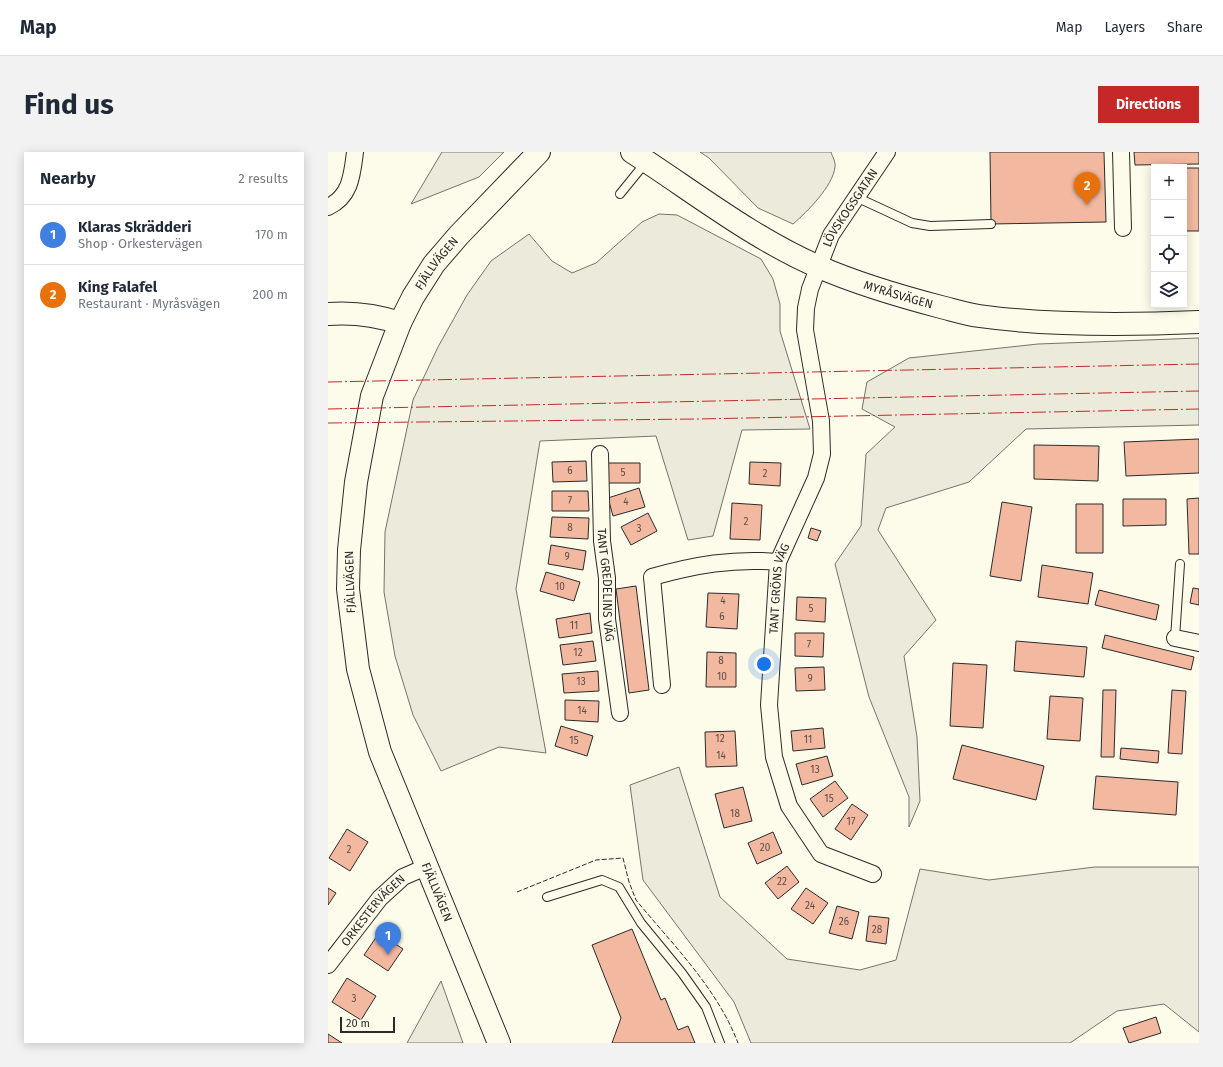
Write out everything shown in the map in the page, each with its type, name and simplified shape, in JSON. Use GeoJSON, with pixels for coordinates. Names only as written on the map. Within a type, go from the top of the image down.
{"type":"FeatureCollection","features":[{"type":"Feature","properties":{"kind":"street"},"geometry":{"type":"LineString","coordinates":[[328,207],[341,199],[350,186],[355,152]]}},
{"type":"Feature","properties":{"kind":"street","name":"FJÄLLVÄGEN"},"geometry":{"type":"LineString","coordinates":[[499,1043],[380,752],[358,670],[348,589],[348,550],[362,446],[372,396],[400,323],[434,264],[459,235],[539,152]]}},
{"type":"Feature","properties":{"kind":"street","name":"LÖVSKOGSGATAN"},"geometry":{"type":"LineString","coordinates":[[819,266],[831,235],[887,152]]}},
{"type":"Feature","properties":{"kind":"street"},"geometry":{"type":"LineString","coordinates":[[1121,152],[1123,228]]}},
{"type":"Feature","properties":{"kind":"street","name":"MYRÅSVÄGEN"},"geometry":{"type":"LineString","coordinates":[[639,157],[686,189],[776,245],[819,266],[898,296],[978,316],[1030,321],[1154,324],[1199,322]]}},
{"type":"Feature","properties":{"kind":"street","name":"TANT GRÖNS VÄG"},"geometry":{"type":"LineString","coordinates":[[819,266],[810,289],[806,308],[805,330],[821,421],[822,454],[816,478],[778,562],[769,705],[774,757],[788,806],[821,854],[873,874]]}},
{"type":"Feature","properties":{"kind":"street"},"geometry":{"type":"LineString","coordinates":[[328,314],[362,314],[378,316],[400,323]]}},
{"type":"Feature","properties":{"kind":"street","name":"TANT GREDELINS VÄG"},"geometry":{"type":"LineString","coordinates":[[600,454],[602,541],[607,578],[607,619],[620,714]]}},
{"type":"Feature","properties":{"kind":"street"},"geometry":{"type":"LineString","coordinates":[[662,685],[652,577],[697,565],[749,559],[778,562]]}},
{"type":"Feature","properties":{"kind":"street"},"geometry":{"type":"LineString","coordinates":[[1175,638],[1199,643]]}},
{"type":"Feature","properties":{"kind":"street","name":"ORKESTERVÄGEN"},"geometry":{"type":"LineString","coordinates":[[328,965],[380,898],[403,877],[426,867]]}},
{"type":"Feature","properties":{"kind":"lane"},"geometry":{"type":"LineString","coordinates":[[620,194],[639,157]]}},
{"type":"Feature","properties":{"kind":"lane"},"geometry":{"type":"LineString","coordinates":[[856,197],[912,223],[930,226],[991,224]]}},
{"type":"Feature","properties":{"kind":"lane"},"geometry":{"type":"LineString","coordinates":[[1175,638],[1180,564]]}},
{"type":"Feature","properties":{"kind":"lane"},"geometry":{"type":"LineString","coordinates":[[547,897],[602,880],[619,887],[641,923],[682,973],[706,1007],[720,1043]]}},
{"type":"Feature","properties":{"kind":"shaded area"},"geometry":{"type":"Polygon","coordinates":[[[442,152],[504,152],[479,177],[411,204],[442,152]]]}},
{"type":"Feature","properties":{"kind":"shaded area"},"geometry":{"type":"Polygon","coordinates":[[[700,152],[831,152],[835,167],[830,182],[825,190],[812,206],[793,224],[758,208],[709,158],[700,152]]]}},
{"type":"Feature","properties":{"kind":"shaded area"},"geometry":{"type":"Polygon","coordinates":[[[659,214],[677,215],[761,259],[773,279],[780,304],[780,331],[810,429],[742,430],[713,536],[688,540],[656,436],[540,441],[516,589],[546,753],[499,747],[441,771],[413,715],[395,656],[384,592],[385,532],[413,400],[438,347],[467,295],[491,261],[529,234],[552,261],[572,273],[596,263],[642,222],[659,214]]]}},
{"type":"Feature","properties":{"kind":"shaded area"},"geometry":{"type":"Polygon","coordinates":[[[1199,338],[1199,425],[1026,429],[969,482],[886,508],[878,530],[936,620],[904,656],[917,737],[920,801],[909,827],[909,797],[869,697],[835,564],[861,526],[866,454],[895,427],[862,409],[867,382],[909,358],[1038,344],[1199,338]]]}},
{"type":"Feature","properties":{"kind":"shaded area"},"geometry":{"type":"Polygon","coordinates":[[[679,767],[720,897],[787,959],[860,970],[896,960],[920,869],[989,880],[1095,867],[1199,867],[1199,1032],[1164,1004],[1117,1011],[1070,1043],[751,1043],[734,1002],[643,880],[630,785],[679,767]]]}},
{"type":"Feature","properties":{"kind":"shaded area"},"geometry":{"type":"Polygon","coordinates":[[[441,981],[463,1043],[407,1043],[441,981]]]}},
{"type":"Feature","properties":{"kind":"building"},"geometry":{"type":"Polygon","coordinates":[[[990,152],[1104,152],[1106,222],[991,224],[990,152]]]}},
{"type":"Feature","properties":{"kind":"building"},"geometry":{"type":"Polygon","coordinates":[[[1134,152],[1199,152],[1199,164],[1135,165],[1134,152]]]}},
{"type":"Feature","properties":{"kind":"building"},"geometry":{"type":"Polygon","coordinates":[[[1187,168],[1199,168],[1199,231],[1187,231],[1187,168]]]}},
{"type":"Feature","properties":{"kind":"building"},"geometry":{"type":"Polygon","coordinates":[[[1199,439],[1199,473],[1126,476],[1124,442],[1199,439]]]}},
{"type":"Feature","properties":{"kind":"building"},"geometry":{"type":"Polygon","coordinates":[[[1034,445],[1099,446],[1098,481],[1034,479],[1034,445]]]}},
{"type":"Feature","properties":{"kind":"building"},"geometry":{"type":"Polygon","coordinates":[[[586,461],[587,481],[553,482],[552,462],[586,461]]]}},
{"type":"Feature","properties":{"kind":"building"},"geometry":{"type":"Polygon","coordinates":[[[750,462],[781,463],[780,486],[749,484],[750,462]]]}},
{"type":"Feature","properties":{"kind":"building"},"geometry":{"type":"Polygon","coordinates":[[[606,463],[640,463],[640,483],[606,483],[606,463]]]}},
{"type":"Feature","properties":{"kind":"building"},"geometry":{"type":"Polygon","coordinates":[[[639,488],[645,507],[613,516],[608,498],[639,488]]]}},
{"type":"Feature","properties":{"kind":"building"},"geometry":{"type":"Polygon","coordinates":[[[552,491],[588,491],[589,511],[552,511],[552,491]]]}},
{"type":"Feature","properties":{"kind":"building"},"geometry":{"type":"Polygon","coordinates":[[[1199,498],[1199,554],[1189,554],[1187,499],[1199,498]]]}},
{"type":"Feature","properties":{"kind":"building"},"geometry":{"type":"Polygon","coordinates":[[[1123,499],[1166,499],[1166,525],[1123,526],[1123,499]]]}},
{"type":"Feature","properties":{"kind":"building"},"geometry":{"type":"Polygon","coordinates":[[[1002,502],[1032,507],[1021,581],[990,576],[1002,502]]]}},
{"type":"Feature","properties":{"kind":"building"},"geometry":{"type":"Polygon","coordinates":[[[732,503],[762,505],[760,540],[730,539],[732,503]]]}},
{"type":"Feature","properties":{"kind":"building"},"geometry":{"type":"Polygon","coordinates":[[[1076,504],[1103,504],[1103,553],[1076,553],[1076,504]]]}},
{"type":"Feature","properties":{"kind":"building"},"geometry":{"type":"Polygon","coordinates":[[[648,513],[657,531],[631,545],[621,527],[648,513]]]}},
{"type":"Feature","properties":{"kind":"building"},"geometry":{"type":"Polygon","coordinates":[[[552,517],[589,518],[588,539],[550,537],[552,517]]]}},
{"type":"Feature","properties":{"kind":"building"},"geometry":{"type":"Polygon","coordinates":[[[811,528],[821,531],[817,541],[808,538],[811,528]]]}},
{"type":"Feature","properties":{"kind":"building"},"geometry":{"type":"Polygon","coordinates":[[[551,545],[586,551],[583,570],[548,564],[551,545]]]}},
{"type":"Feature","properties":{"kind":"building"},"geometry":{"type":"Polygon","coordinates":[[[1042,565],[1093,573],[1088,604],[1038,597],[1042,565]]]}},
{"type":"Feature","properties":{"kind":"building"},"geometry":{"type":"Polygon","coordinates":[[[546,572],[580,582],[574,601],[540,591],[546,572]]]}},
{"type":"Feature","properties":{"kind":"building"},"geometry":{"type":"Polygon","coordinates":[[[636,586],[649,690],[629,693],[616,589],[636,586]]]}},
{"type":"Feature","properties":{"kind":"building"},"geometry":{"type":"Polygon","coordinates":[[[1193,588],[1199,589],[1199,605],[1190,603],[1193,588]]]}},
{"type":"Feature","properties":{"kind":"building"},"geometry":{"type":"Polygon","coordinates":[[[1099,590],[1159,605],[1156,620],[1095,605],[1099,590]]]}},
{"type":"Feature","properties":{"kind":"building"},"geometry":{"type":"Polygon","coordinates":[[[708,593],[739,594],[737,629],[706,627],[708,593]]]}},
{"type":"Feature","properties":{"kind":"building"},"geometry":{"type":"Polygon","coordinates":[[[797,597],[826,598],[825,622],[796,620],[797,597]]]}},
{"type":"Feature","properties":{"kind":"building"},"geometry":{"type":"Polygon","coordinates":[[[590,613],[592,633],[559,638],[556,619],[590,613]]]}},
{"type":"Feature","properties":{"kind":"building"},"geometry":{"type":"Polygon","coordinates":[[[795,633],[824,633],[823,657],[795,656],[795,633]]]}},
{"type":"Feature","properties":{"kind":"building"},"geometry":{"type":"Polygon","coordinates":[[[1105,635],[1194,657],[1191,670],[1102,648],[1105,635]]]}},
{"type":"Feature","properties":{"kind":"building"},"geometry":{"type":"Polygon","coordinates":[[[593,641],[596,661],[563,665],[560,645],[593,641]]]}},
{"type":"Feature","properties":{"kind":"building"},"geometry":{"type":"Polygon","coordinates":[[[1016,641],[1087,647],[1084,677],[1014,671],[1016,641]]]}},
{"type":"Feature","properties":{"kind":"building"},"geometry":{"type":"Polygon","coordinates":[[[707,652],[736,653],[736,687],[706,687],[707,652]]]}},
{"type":"Feature","properties":{"kind":"building"},"geometry":{"type":"Polygon","coordinates":[[[953,663],[987,665],[983,728],[950,726],[953,663]]]}},
{"type":"Feature","properties":{"kind":"building"},"geometry":{"type":"Polygon","coordinates":[[[824,667],[825,690],[796,691],[795,668],[824,667]]]}},
{"type":"Feature","properties":{"kind":"building"},"geometry":{"type":"Polygon","coordinates":[[[598,671],[599,691],[564,693],[562,674],[598,671]]]}},
{"type":"Feature","properties":{"kind":"building"},"geometry":{"type":"Polygon","coordinates":[[[1103,690],[1116,690],[1114,757],[1101,757],[1103,690]]]}},
{"type":"Feature","properties":{"kind":"building"},"geometry":{"type":"Polygon","coordinates":[[[1172,690],[1186,691],[1182,754],[1168,753],[1172,690]]]}},
{"type":"Feature","properties":{"kind":"building"},"geometry":{"type":"Polygon","coordinates":[[[1050,696],[1083,698],[1080,741],[1047,739],[1050,696]]]}},
{"type":"Feature","properties":{"kind":"building"},"geometry":{"type":"Polygon","coordinates":[[[565,700],[599,701],[598,722],[565,720],[565,700]]]}},
{"type":"Feature","properties":{"kind":"building"},"geometry":{"type":"Polygon","coordinates":[[[561,726],[593,736],[587,756],[555,746],[561,726]]]}},
{"type":"Feature","properties":{"kind":"building"},"geometry":{"type":"Polygon","coordinates":[[[823,728],[825,748],[793,751],[791,731],[823,728]]]}},
{"type":"Feature","properties":{"kind":"building"},"geometry":{"type":"Polygon","coordinates":[[[735,731],[737,766],[706,767],[705,732],[735,731]]]}},
{"type":"Feature","properties":{"kind":"building"},"geometry":{"type":"Polygon","coordinates":[[[962,745],[1044,766],[1036,800],[953,779],[962,745]]]}},
{"type":"Feature","properties":{"kind":"building"},"geometry":{"type":"Polygon","coordinates":[[[1121,748],[1159,751],[1158,763],[1120,759],[1121,748]]]}},
{"type":"Feature","properties":{"kind":"building"},"geometry":{"type":"Polygon","coordinates":[[[827,756],[833,776],[802,785],[796,764],[827,756]]]}},
{"type":"Feature","properties":{"kind":"building"},"geometry":{"type":"Polygon","coordinates":[[[1096,776],[1178,782],[1176,815],[1093,809],[1096,776]]]}},
{"type":"Feature","properties":{"kind":"building"},"geometry":{"type":"Polygon","coordinates":[[[835,781],[848,798],[823,817],[810,799],[835,781]]]}},
{"type":"Feature","properties":{"kind":"building"},"geometry":{"type":"Polygon","coordinates":[[[743,787],[752,821],[724,828],[715,794],[743,787]]]}},
{"type":"Feature","properties":{"kind":"building"},"geometry":{"type":"Polygon","coordinates":[[[852,804],[868,815],[851,840],[835,829],[852,804]]]}},
{"type":"Feature","properties":{"kind":"building"},"geometry":{"type":"Polygon","coordinates":[[[347,829],[368,842],[350,871],[329,858],[347,829]]]}},
{"type":"Feature","properties":{"kind":"building"},"geometry":{"type":"Polygon","coordinates":[[[773,832],[782,853],[757,864],[748,843],[773,832]]]}},
{"type":"Feature","properties":{"kind":"building"},"geometry":{"type":"Polygon","coordinates":[[[787,866],[799,882],[778,899],[765,883],[787,866]]]}},
{"type":"Feature","properties":{"kind":"building"},"geometry":{"type":"Polygon","coordinates":[[[328,888],[336,893],[328,905],[328,888]]]}},
{"type":"Feature","properties":{"kind":"building"},"geometry":{"type":"Polygon","coordinates":[[[806,888],[828,903],[813,924],[791,909],[806,888]]]}},
{"type":"Feature","properties":{"kind":"building"},"geometry":{"type":"Polygon","coordinates":[[[837,906],[859,912],[852,939],[829,933],[837,906]]]}},
{"type":"Feature","properties":{"kind":"building"},"geometry":{"type":"Polygon","coordinates":[[[869,916],[889,918],[886,944],[866,941],[869,916]]]}},
{"type":"Feature","properties":{"kind":"building"},"geometry":{"type":"Polygon","coordinates":[[[632,929],[661,1000],[665,998],[678,1030],[688,1026],[695,1043],[612,1043],[621,1018],[592,945],[632,929]]]}},
{"type":"Feature","properties":{"kind":"building"},"geometry":{"type":"Polygon","coordinates":[[[379,933],[403,949],[388,971],[364,955],[379,933]]]}},
{"type":"Feature","properties":{"kind":"building"},"geometry":{"type":"Polygon","coordinates":[[[347,978],[376,996],[361,1020],[332,1002],[347,978]]]}},
{"type":"Feature","properties":{"kind":"building"},"geometry":{"type":"Polygon","coordinates":[[[1156,1017],[1161,1033],[1129,1043],[1123,1028],[1156,1017]]]}},
{"type":"Feature","properties":{"kind":"building"},"geometry":{"type":"Polygon","coordinates":[[[328,1034],[342,1043],[328,1043],[328,1034]]]}},
{"type":"Feature","properties":{"kind":"fence"},"geometry":{"type":"LineString","coordinates":[[517,892],[596,860],[623,858],[629,882],[636,900],[706,985],[729,1023],[738,1043]]}},
{"type":"Feature","properties":{"kind":"power"},"geometry":{"type":"LineString","coordinates":[[328,382],[1199,364]]}},
{"type":"Feature","properties":{"kind":"power"},"geometry":{"type":"LineString","coordinates":[[328,409],[1199,391]]}},
{"type":"Feature","properties":{"kind":"power"},"geometry":{"type":"LineString","coordinates":[[328,423],[697,419],[1199,409]]}},
{"type":"Feature","properties":{"kind":"place","name":"King Falafel"},"geometry":{"type":"Point","coordinates":[1087,205]}},
{"type":"Feature","properties":{"kind":"place","name":"Klaras Skrädderi"},"geometry":{"type":"Point","coordinates":[388,955]}}]}
